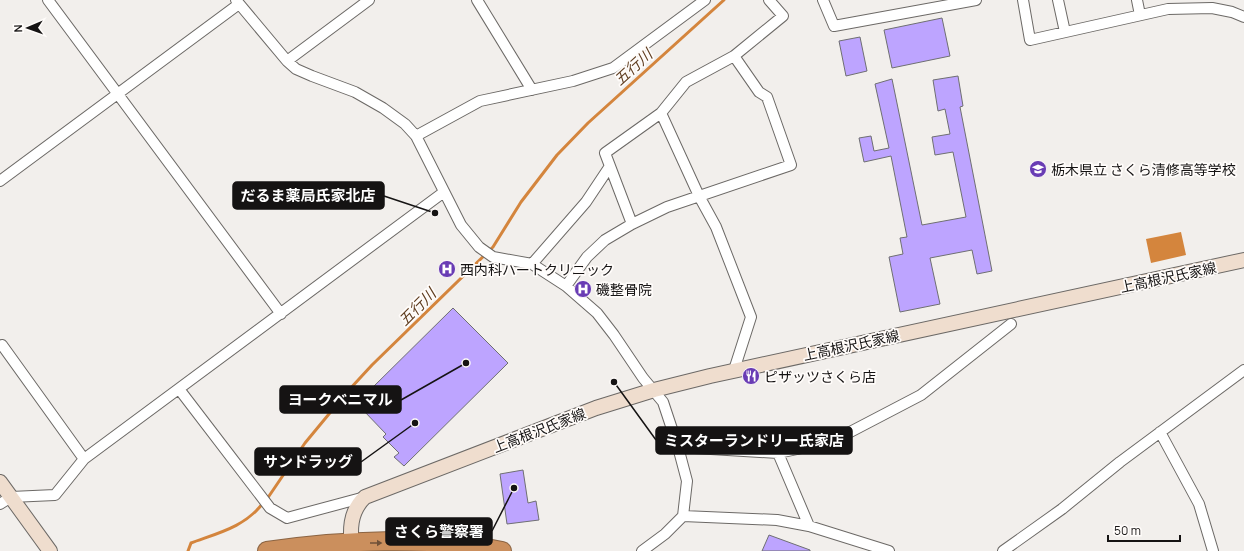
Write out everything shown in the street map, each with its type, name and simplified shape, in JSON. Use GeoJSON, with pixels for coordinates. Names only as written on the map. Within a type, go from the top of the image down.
{"type":"FeatureCollection","features":[{"type":"Feature","properties":{"kind":"highway"},"geometry":{"type":"LineString","coordinates":[[267,551],[306,545],[352,547],[439,542],[502,551]]}},
{"type":"Feature","properties":{"kind":"main road","name":"上高根沢氏家線"},"geometry":{"type":"LineString","coordinates":[[365,497],[596,408],[654,390],[734,370],[1244,260]]}},
{"type":"Feature","properties":{"kind":"main road"},"geometry":{"type":"LineString","coordinates":[[0,482],[6,501],[50,551]]}},
{"type":"Feature","properties":{"kind":"main road"},"geometry":{"type":"LineString","coordinates":[[352,547],[351,523],[353,513],[358,504],[365,497]]}},
{"type":"Feature","properties":{"kind":"street"},"geometry":{"type":"LineString","coordinates":[[48,0],[281,314]]}},
{"type":"Feature","properties":{"kind":"street"},"geometry":{"type":"LineString","coordinates":[[287,61],[369,0]]}},
{"type":"Feature","properties":{"kind":"street"},"geometry":{"type":"LineString","coordinates":[[478,0],[532,90]]}},
{"type":"Feature","properties":{"kind":"street"},"geometry":{"type":"LineString","coordinates":[[632,224],[605,153],[661,113],[686,82],[734,56],[783,16],[769,0]]}},
{"type":"Feature","properties":{"kind":"street"},"geometry":{"type":"LineString","coordinates":[[823,0],[834,26],[976,0]]}},
{"type":"Feature","properties":{"kind":"street"},"geometry":{"type":"LineString","coordinates":[[1023,0],[1030,40],[1168,9],[1212,8],[1232,12],[1244,17]]}},
{"type":"Feature","properties":{"kind":"street"},"geometry":{"type":"LineString","coordinates":[[1058,0],[1065,32]]}},
{"type":"Feature","properties":{"kind":"street"},"geometry":{"type":"LineString","coordinates":[[1136,0],[1140,15]]}},
{"type":"Feature","properties":{"kind":"street"},"geometry":{"type":"LineString","coordinates":[[416,136],[480,101],[573,81],[613,68],[701,1]]}},
{"type":"Feature","properties":{"kind":"street"},"geometry":{"type":"LineString","coordinates":[[0,181],[118,94],[238,2],[287,61],[296,68],[355,92],[383,108],[405,124],[416,136],[461,225],[479,247],[493,257],[532,264],[566,286],[597,313],[642,378],[663,402],[678,447],[687,481],[683,516],[665,534],[642,551]]}},
{"type":"Feature","properties":{"kind":"street"},"geometry":{"type":"LineString","coordinates":[[566,286],[587,257],[605,240],[632,224],[667,207],[791,165],[766,97],[760,92],[734,56]]}},
{"type":"Feature","properties":{"kind":"street"},"geometry":{"type":"LineString","coordinates":[[661,113],[699,196],[716,227],[751,317],[734,370]]}},
{"type":"Feature","properties":{"kind":"street"},"geometry":{"type":"LineString","coordinates":[[532,264],[586,202],[610,166]]}},
{"type":"Feature","properties":{"kind":"street"},"geometry":{"type":"LineString","coordinates":[[6,501],[55,495],[84,459],[444,192]]}},
{"type":"Feature","properties":{"kind":"street"},"geometry":{"type":"LineString","coordinates":[[678,447],[778,452],[831,442],[921,395],[1012,324]]}},
{"type":"Feature","properties":{"kind":"street"},"geometry":{"type":"LineString","coordinates":[[2,345],[84,459]]}},
{"type":"Feature","properties":{"kind":"street"},"geometry":{"type":"LineString","coordinates":[[1003,551],[1062,510],[1160,432],[1244,370]]}},
{"type":"Feature","properties":{"kind":"street"},"geometry":{"type":"LineString","coordinates":[[178,389],[270,508],[287,518],[365,497]]}},
{"type":"Feature","properties":{"kind":"street"},"geometry":{"type":"LineString","coordinates":[[1160,432],[1200,504],[1213,551]]}},
{"type":"Feature","properties":{"kind":"street"},"geometry":{"type":"LineString","coordinates":[[778,452],[809,526]]}},
{"type":"Feature","properties":{"kind":"street"},"geometry":{"type":"LineString","coordinates":[[683,516],[776,520],[809,526],[889,551]]}},
{"type":"Feature","properties":{"kind":"shaded area"},"geometry":{"type":"Polygon","coordinates":[[[1181,232],[1186,255],[1151,263],[1146,239],[1181,232]]]}},
{"type":"Feature","properties":{"kind":"building"},"geometry":{"type":"Polygon","coordinates":[[[942,18],[950,56],[892,68],[884,30],[942,18]]]}},
{"type":"Feature","properties":{"kind":"building"},"geometry":{"type":"Polygon","coordinates":[[[860,37],[867,71],[846,76],[839,41],[860,37]]]}},
{"type":"Feature","properties":{"kind":"building"},"geometry":{"type":"Polygon","coordinates":[[[958,76],[963,106],[960,107],[992,271],[977,274],[972,250],[930,258],[940,304],[900,312],[889,257],[903,254],[900,238],[907,237],[891,156],[864,162],[859,138],[871,136],[874,151],[889,148],[875,84],[892,79],[922,225],[966,217],[953,152],[935,155],[932,137],[950,134],[945,109],[938,111],[933,80],[958,76]]]}},
{"type":"Feature","properties":{"kind":"building"},"geometry":{"type":"Polygon","coordinates":[[[453,308],[508,363],[404,466],[394,457],[399,453],[383,437],[386,434],[363,410],[376,397],[369,391],[453,308]]]}},
{"type":"Feature","properties":{"kind":"building"},"geometry":{"type":"Polygon","coordinates":[[[523,470],[528,503],[536,501],[539,520],[507,524],[500,474],[523,470]]]}},
{"type":"Feature","properties":{"kind":"building"},"geometry":{"type":"Polygon","coordinates":[[[769,535],[810,550],[810,551],[762,551],[769,535]]]}},
{"type":"Feature","properties":{"kind":"waterway","name":"五行川"},"geometry":{"type":"LineString","coordinates":[[267,499],[305,443],[348,391],[372,365],[493,247],[521,202],[557,155],[588,123],[724,0]]}},
{"type":"Feature","properties":{"kind":"waterway","name":"五行川"},"geometry":{"type":"LineString","coordinates":[[188,551],[191,543],[239,524],[248,518],[263,503]]}},
{"type":"Feature","properties":{"kind":"place","name":"栃木県立 さくら清修高等学校"},"geometry":{"type":"Point","coordinates":[1038,169]}},
{"type":"Feature","properties":{"kind":"place","name":"だるま薬局氏家北店"},"geometry":{"type":"Point","coordinates":[435,213]}},
{"type":"Feature","properties":{"kind":"place","name":"西内科ハートクリニック"},"geometry":{"type":"Point","coordinates":[447,269]}},
{"type":"Feature","properties":{"kind":"place","name":"磯整骨院"},"geometry":{"type":"Point","coordinates":[583,289]}},
{"type":"Feature","properties":{"kind":"place","name":"ヨークベニマル"},"geometry":{"type":"Point","coordinates":[466,363]}},
{"type":"Feature","properties":{"kind":"place","name":"ピザッツさくら店"},"geometry":{"type":"Point","coordinates":[751,376]}},
{"type":"Feature","properties":{"kind":"place","name":"ミスターランドリー氏家店"},"geometry":{"type":"Point","coordinates":[614,382]}},
{"type":"Feature","properties":{"kind":"place","name":"サンドラッグ"},"geometry":{"type":"Point","coordinates":[415,423]}},
{"type":"Feature","properties":{"kind":"place","name":"さくら警察署"},"geometry":{"type":"Point","coordinates":[514,488]}}]}
